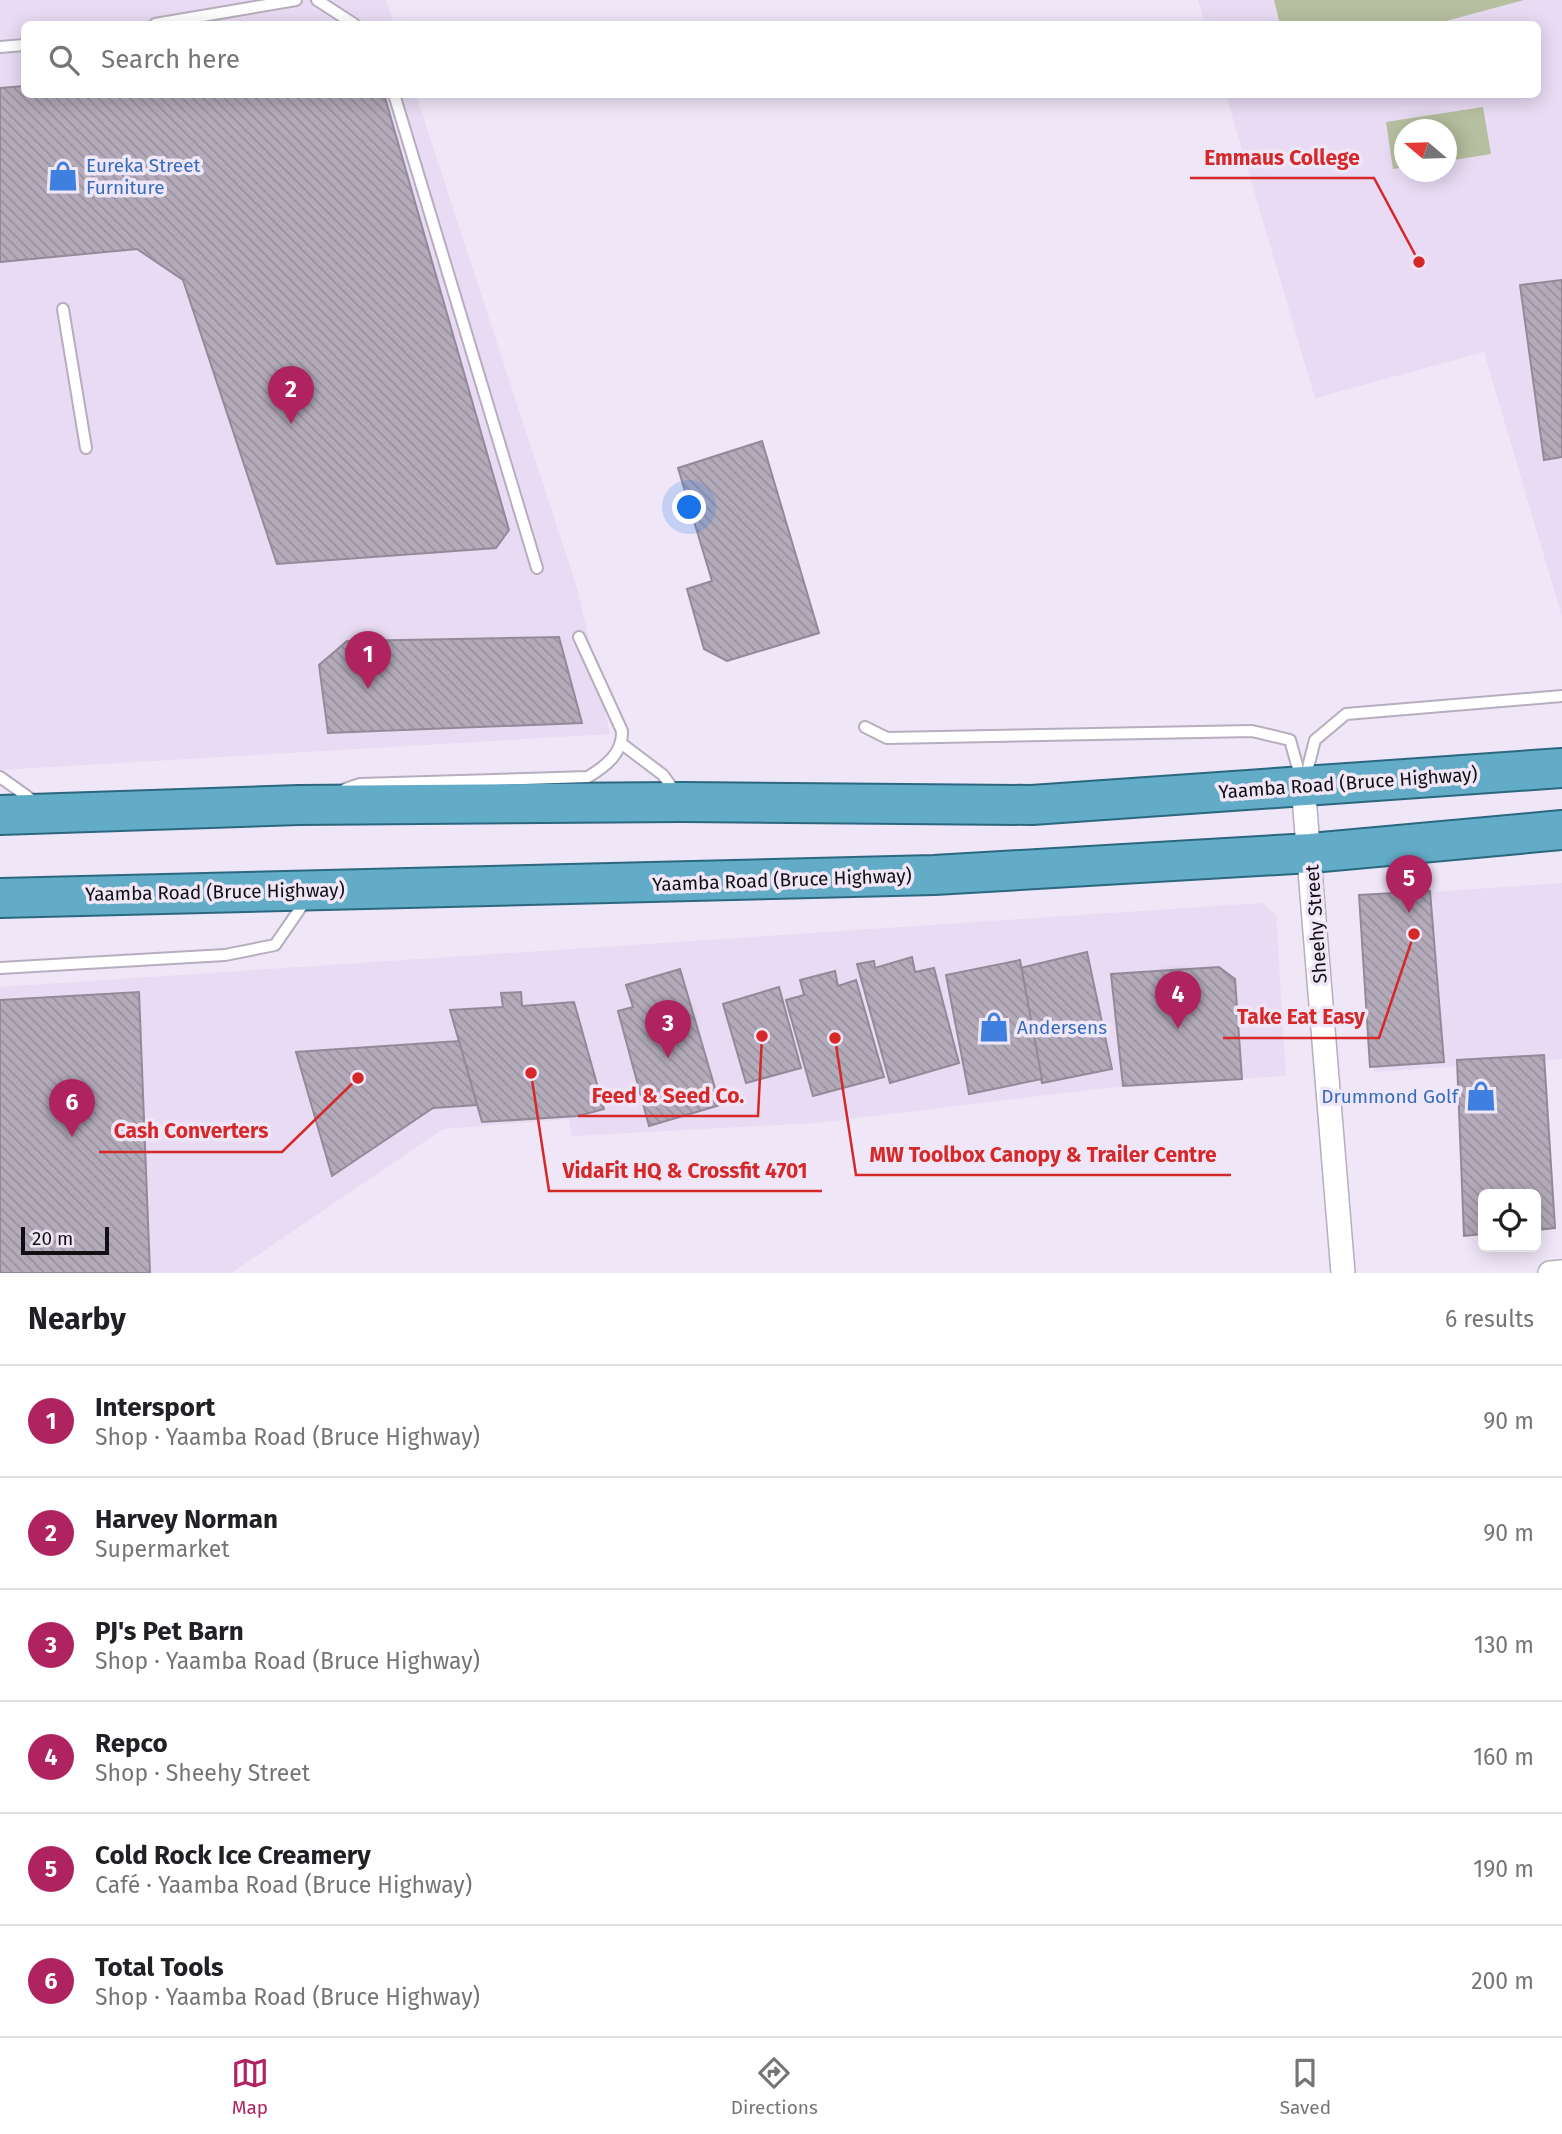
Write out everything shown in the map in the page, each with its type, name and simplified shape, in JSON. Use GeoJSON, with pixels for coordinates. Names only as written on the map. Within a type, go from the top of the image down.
{"type":"FeatureCollection","features":[{"type":"Feature","properties":{"kind":"highway","name":"Yaamba Road (Bruce Highway)"},"geometry":{"type":"LineString","coordinates":[[0,815],[299,805],[682,802],[1032,805],[1562,768]]}},
{"type":"Feature","properties":{"kind":"highway","name":"Yaamba Road (Bruce Highway)"},"geometry":{"type":"LineString","coordinates":[[0,898],[933,876],[1311,853],[1562,830]]}},
{"type":"Feature","properties":{"kind":"street","name":"Sheehy Street"},"geometry":{"type":"LineString","coordinates":[[1303,785],[1311,853],[1343,1273]]}},
{"type":"Feature","properties":{"kind":"street"},"geometry":{"type":"LineString","coordinates":[[1550,1273],[1562,1272]]}},
{"type":"Feature","properties":{"kind":"lane"},"geometry":{"type":"LineString","coordinates":[[173,21],[296,0]]}},
{"type":"Feature","properties":{"kind":"lane"},"geometry":{"type":"LineString","coordinates":[[317,0],[349,21]]}},
{"type":"Feature","properties":{"kind":"lane"},"geometry":{"type":"LineString","coordinates":[[0,47],[21,45]]}},
{"type":"Feature","properties":{"kind":"lane"},"geometry":{"type":"LineString","coordinates":[[395,98],[537,568]]}},
{"type":"Feature","properties":{"kind":"lane"},"geometry":{"type":"LineString","coordinates":[[64,309],[86,448]]}},
{"type":"Feature","properties":{"kind":"lane"},"geometry":{"type":"LineString","coordinates":[[299,805],[360,784],[588,777],[607,765],[622,744],[622,731],[579,637]]}},
{"type":"Feature","properties":{"kind":"lane"},"geometry":{"type":"LineString","coordinates":[[1303,785],[1315,740],[1346,714],[1562,696]]}},
{"type":"Feature","properties":{"kind":"lane"},"geometry":{"type":"LineString","coordinates":[[865,727],[887,738],[1252,731],[1290,740],[1303,785]]}},
{"type":"Feature","properties":{"kind":"lane"},"geometry":{"type":"LineString","coordinates":[[622,744],[663,775],[682,802]]}},
{"type":"Feature","properties":{"kind":"lane"},"geometry":{"type":"LineString","coordinates":[[0,777],[54,813]]}},
{"type":"Feature","properties":{"kind":"lane"},"geometry":{"type":"LineString","coordinates":[[0,968],[225,954],[275,946],[314,890]]}},
{"type":"Feature","properties":{"kind":"shaded area"},"geometry":{"type":"Polygon","coordinates":[[[0,0],[386,0],[393,21],[21,21],[21,98],[417,98],[578,591],[610,734],[0,770],[0,0]]]}},
{"type":"Feature","properties":{"kind":"shaded area"},"geometry":{"type":"Polygon","coordinates":[[[1198,0],[1562,0],[1562,617],[1484,352],[1315,398],[1227,98],[1541,98],[1541,21],[1204,21],[1198,0]]]}},
{"type":"Feature","properties":{"kind":"shaded area"},"geometry":{"type":"Polygon","coordinates":[[[1562,883],[1562,1059],[1374,1072],[1362,897],[1562,883]]]}},
{"type":"Feature","properties":{"kind":"shaded area"},"geometry":{"type":"Polygon","coordinates":[[[1262,903],[1276,915],[1286,1076],[1123,1086],[815,1123],[572,1136],[569,1119],[443,1129],[231,1273],[0,1273],[0,987],[1262,903]]]}},
{"type":"Feature","properties":{"kind":"green space"},"geometry":{"type":"Polygon","coordinates":[[[1274,0],[1524,0],[1446,21],[1279,21],[1274,0]]]}},
{"type":"Feature","properties":{"kind":"green space"},"geometry":{"type":"Polygon","coordinates":[[[1483,107],[1491,154],[1457,159],[1457,119],[1405,119],[1483,107]]]}},
{"type":"Feature","properties":{"kind":"green space"},"geometry":{"type":"Polygon","coordinates":[[[1394,121],[1393,169],[1386,122],[1394,121]]]}},
{"type":"Feature","properties":{"kind":"building"},"geometry":{"type":"Polygon","coordinates":[[[21,86],[21,98],[385,98],[509,530],[496,548],[277,564],[183,280],[137,249],[0,262],[0,88],[21,86]]]}},
{"type":"Feature","properties":{"kind":"building"},"geometry":{"type":"Polygon","coordinates":[[[1562,280],[1562,457],[1544,460],[1520,285],[1562,280]]]}},
{"type":"Feature","properties":{"kind":"building"},"geometry":{"type":"Polygon","coordinates":[[[762,441],[819,633],[727,661],[704,649],[687,589],[712,581],[678,468],[762,441]]]}},
{"type":"Feature","properties":{"kind":"building"},"geometry":{"type":"Polygon","coordinates":[[[559,637],[582,723],[328,733],[319,665],[347,641],[559,637]]]}},
{"type":"Feature","properties":{"kind":"building"},"geometry":{"type":"Polygon","coordinates":[[[1430,891],[1444,1062],[1370,1067],[1359,895],[1430,891]]]}},
{"type":"Feature","properties":{"kind":"building"},"geometry":{"type":"Polygon","coordinates":[[[1087,952],[1112,1069],[1042,1083],[1020,968],[1087,952]]]}},
{"type":"Feature","properties":{"kind":"building"},"geometry":{"type":"Polygon","coordinates":[[[912,957],[915,972],[934,968],[959,1063],[890,1083],[857,964],[874,961],[875,968],[912,957]]]}},
{"type":"Feature","properties":{"kind":"building","name":"Andersens"},"geometry":{"type":"Polygon","coordinates":[[[1020,960],[1042,1079],[969,1094],[946,975],[1020,960]]]}},
{"type":"Feature","properties":{"kind":"building"},"geometry":{"type":"Polygon","coordinates":[[[1219,967],[1235,979],[1242,1079],[1123,1086],[1111,974],[1219,967]]]}},
{"type":"Feature","properties":{"kind":"building"},"geometry":{"type":"Polygon","coordinates":[[[680,969],[720,1105],[649,1126],[618,1011],[633,1007],[626,985],[680,969]]]}},
{"type":"Feature","properties":{"kind":"building"},"geometry":{"type":"Polygon","coordinates":[[[835,971],[838,986],[856,980],[884,1077],[813,1096],[786,1000],[804,995],[800,980],[835,971]]]}},
{"type":"Feature","properties":{"kind":"building"},"geometry":{"type":"Polygon","coordinates":[[[779,987],[801,1068],[746,1083],[723,1004],[779,987]]]}},
{"type":"Feature","properties":{"kind":"building"},"geometry":{"type":"Polygon","coordinates":[[[139,992],[150,1273],[0,1273],[0,1000],[139,992]]]}},
{"type":"Feature","properties":{"kind":"building"},"geometry":{"type":"Polygon","coordinates":[[[521,992],[522,1006],[574,1002],[604,1109],[578,1116],[482,1122],[450,1010],[503,1007],[501,993],[521,992]]]}},
{"type":"Feature","properties":{"kind":"building"},"geometry":{"type":"Polygon","coordinates":[[[459,1041],[477,1105],[433,1108],[332,1176],[296,1052],[459,1041]]]}},
{"type":"Feature","properties":{"kind":"building"},"geometry":{"type":"Polygon","coordinates":[[[1544,1055],[1555,1228],[1541,1229],[1541,1189],[1478,1189],[1478,1235],[1464,1236],[1457,1060],[1544,1055]]]}},
{"type":"Feature","properties":{"kind":"place","name":"Eureka Street Furniture"},"geometry":{"type":"Point","coordinates":[63,176]}},
{"type":"Feature","properties":{"kind":"place","name":"Emmaus College"},"geometry":{"type":"Point","coordinates":[1419,262]}},
{"type":"Feature","properties":{"kind":"place","name":"Harvey Norman"},"geometry":{"type":"Point","coordinates":[291,424]}},
{"type":"Feature","properties":{"kind":"place","name":"Intersport"},"geometry":{"type":"Point","coordinates":[368,689]}},
{"type":"Feature","properties":{"kind":"place","name":"Cold Rock Ice Creamery"},"geometry":{"type":"Point","coordinates":[1409,913]}},
{"type":"Feature","properties":{"kind":"place","name":"Take Eat Easy"},"geometry":{"type":"Point","coordinates":[1414,934]}},
{"type":"Feature","properties":{"kind":"place","name":"Andersens"},"geometry":{"type":"Point","coordinates":[994,1027]}},
{"type":"Feature","properties":{"kind":"place","name":"Repco"},"geometry":{"type":"Point","coordinates":[1178,1029]}},
{"type":"Feature","properties":{"kind":"place","name":"Feed & Seed Co."},"geometry":{"type":"Point","coordinates":[762,1036]}},
{"type":"Feature","properties":{"kind":"place","name":"MW Toolbox Canopy & Trailer Centre"},"geometry":{"type":"Point","coordinates":[835,1038]}},
{"type":"Feature","properties":{"kind":"place","name":"PJ's Pet Barn"},"geometry":{"type":"Point","coordinates":[668,1058]}},
{"type":"Feature","properties":{"kind":"place","name":"VidaFit HQ & Crossfit 4701"},"geometry":{"type":"Point","coordinates":[531,1073]}},
{"type":"Feature","properties":{"kind":"place","name":"Cash Converters"},"geometry":{"type":"Point","coordinates":[358,1078]}},
{"type":"Feature","properties":{"kind":"place","name":"Drummond Golf"},"geometry":{"type":"Point","coordinates":[1481,1096]}},
{"type":"Feature","properties":{"kind":"place","name":"Total Tools"},"geometry":{"type":"Point","coordinates":[72,1137]}}]}
